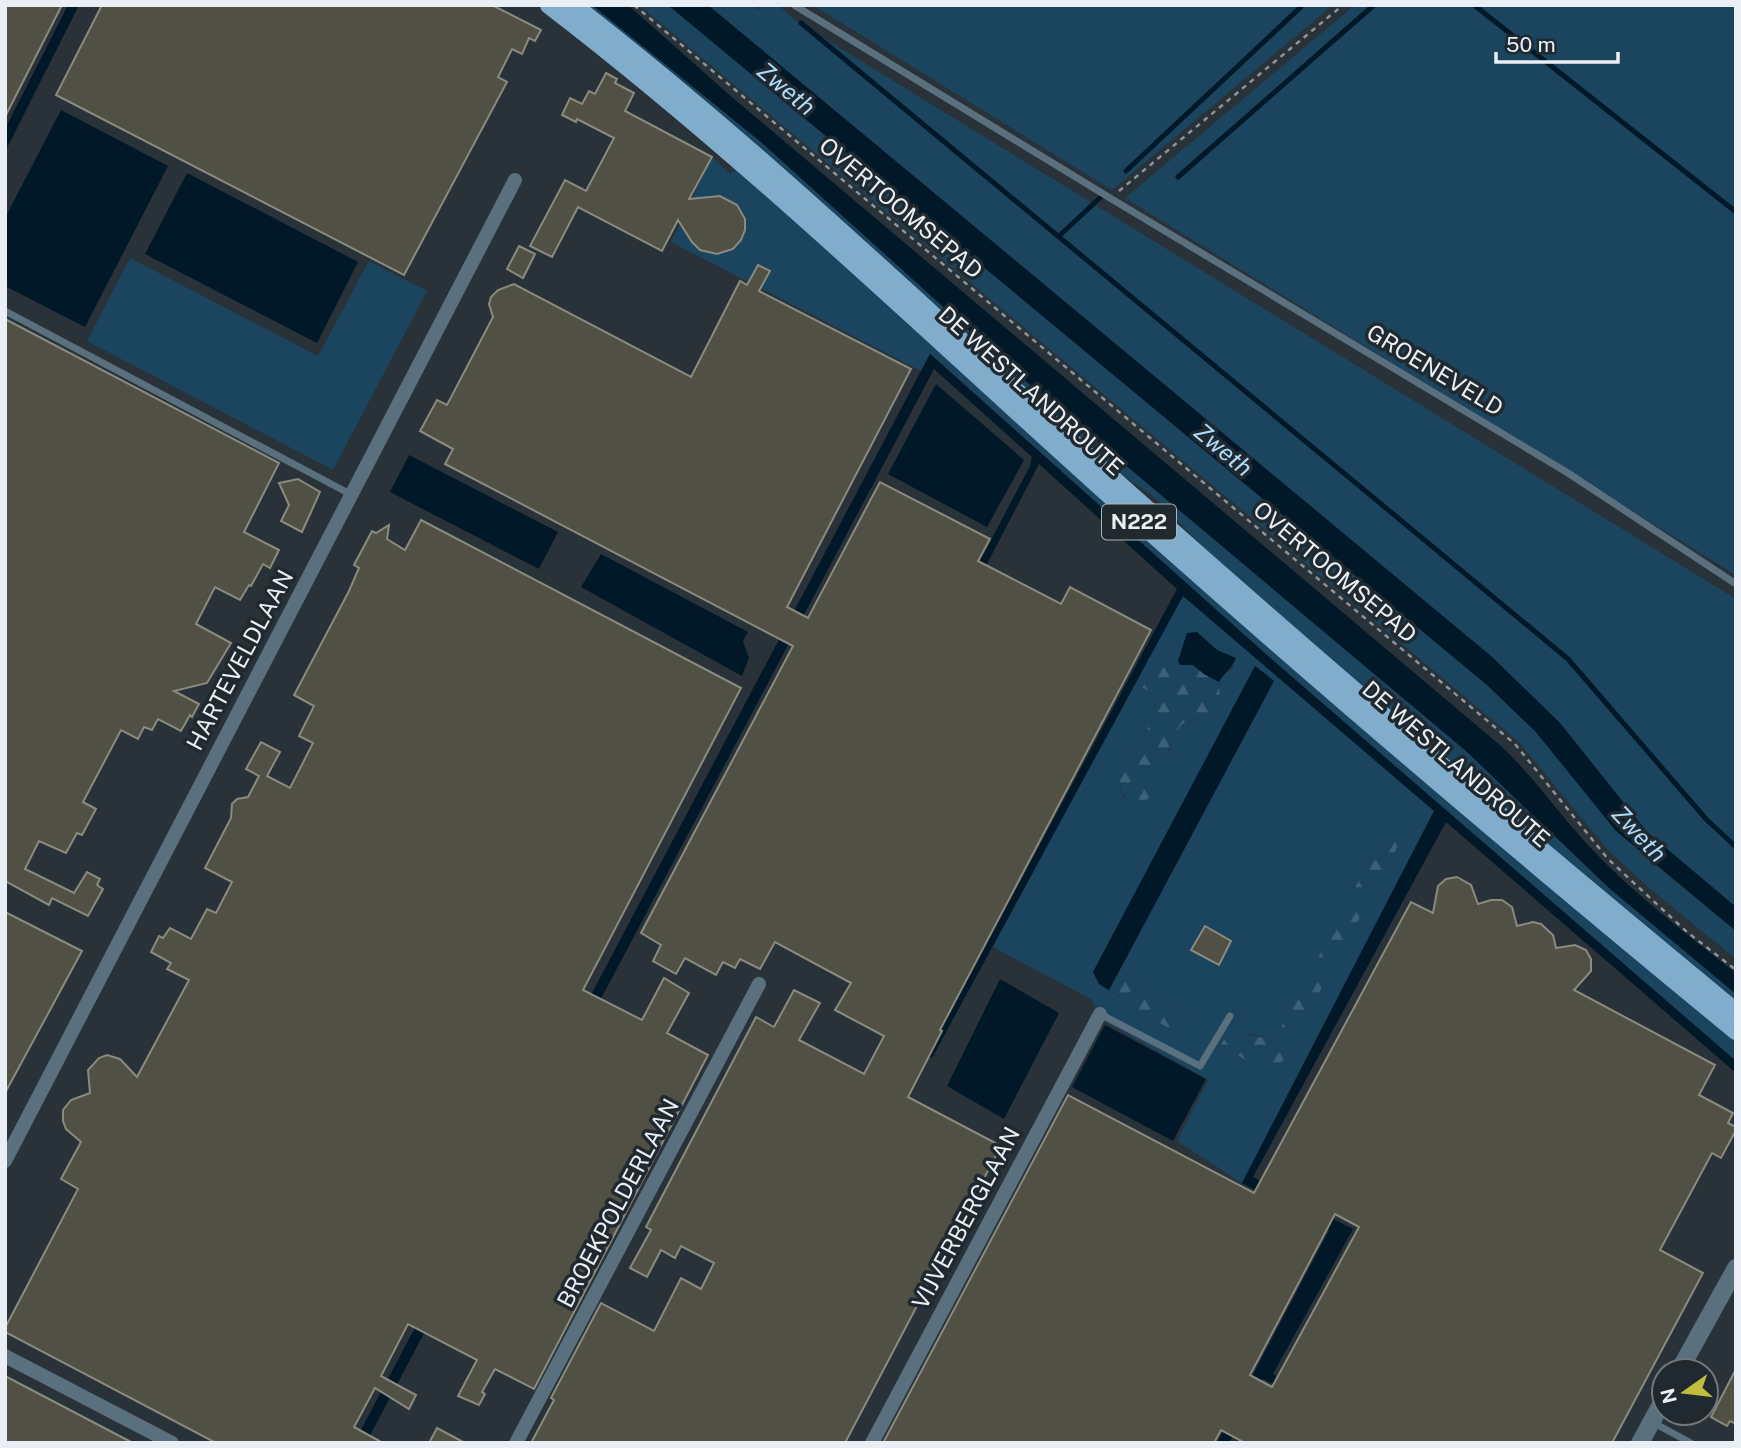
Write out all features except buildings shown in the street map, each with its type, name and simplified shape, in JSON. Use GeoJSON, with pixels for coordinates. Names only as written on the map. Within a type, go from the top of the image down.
{"type":"FeatureCollection","features":[{"type":"Feature","properties":{"kind":"main road","name":"DE WESTLANDROUTE"},"geometry":{"type":"LineString","coordinates":[[549,5],[618,58],[733,155],[1139,521],[1404,753],[1736,1031]]}},
{"type":"Feature","properties":{"kind":"main road","name":"DE WESTLANDROUTE"},"geometry":{"type":"LineString","coordinates":[[573,5],[741,143],[1159,520],[1446,769],[1736,1012]]}},
{"type":"Feature","properties":{"kind":"street","name":"HARTEVELDLAAN"},"geometry":{"type":"LineString","coordinates":[[5,1161],[515,180]]}},
{"type":"Feature","properties":{"kind":"street","name":"BROEKPOLDERLAAN"},"geometry":{"type":"LineString","coordinates":[[516,1443],[759,984]]}},
{"type":"Feature","properties":{"kind":"street","name":"VIJVERBERGLAAN"},"geometry":{"type":"LineString","coordinates":[[872,1443],[1100,1014]]}},
{"type":"Feature","properties":{"kind":"street"},"geometry":{"type":"LineString","coordinates":[[1687,1357],[1736,1268]]}},
{"type":"Feature","properties":{"kind":"street"},"geometry":{"type":"LineString","coordinates":[[5,1356],[172,1443]]}},
{"type":"Feature","properties":{"kind":"street"},"geometry":{"type":"LineString","coordinates":[[1640,1443],[1650,1426]]}},
{"type":"Feature","properties":{"kind":"lane","name":"GROENEVELD"},"geometry":{"type":"LineString","coordinates":[[794,5],[1557,466],[1736,584]]}},
{"type":"Feature","properties":{"kind":"lane"},"geometry":{"type":"LineString","coordinates":[[5,311],[352,496]]}},
{"type":"Feature","properties":{"kind":"lane"},"geometry":{"type":"LineString","coordinates":[[1100,1014],[1200,1066],[1230,1017]]}},
{"type":"Feature","properties":{"kind":"lane"},"geometry":{"type":"LineString","coordinates":[[1661,1427],[1691,1443]]}},
{"type":"Feature","properties":{"kind":"path","name":"OVERTOOMSEPAD"},"geometry":{"type":"LineString","coordinates":[[634,5],[1515,744],[1608,859],[1687,932],[1736,970]]}},
{"type":"Feature","properties":{"kind":"path"},"geometry":{"type":"LineString","coordinates":[[1110,198],[1343,5]]}},
{"type":"Feature","properties":{"kind":"green space"},"geometry":{"type":"Polygon","coordinates":[[[583,5],[592,5],[761,142],[1023,379],[1466,751],[1609,888],[1736,994],[1736,1005],[1228,572],[1152,495],[1114,470],[583,5]]]}},
{"type":"Feature","properties":{"kind":"green space"},"geometry":{"type":"Polygon","coordinates":[[[639,5],[668,5],[1487,685],[1535,731],[1653,863],[1736,931],[1736,959],[1648,887],[1608,850],[1519,742],[639,5]]]}},
{"type":"Feature","properties":{"kind":"green space"},"geometry":{"type":"Polygon","coordinates":[[[708,5],[752,5],[758,10],[762,5],[778,5],[796,21],[1736,599],[1736,907],[1647,832],[1560,723],[1491,656],[708,5]]]}},
{"type":"Feature","properties":{"kind":"green space"},"geometry":{"type":"Polygon","coordinates":[[[1333,5],[1112,190],[816,7],[1333,5]]]}},
{"type":"Feature","properties":{"kind":"green space"},"geometry":{"type":"Polygon","coordinates":[[[1355,5],[1736,5],[1736,575],[1125,198],[1355,5]]]}},
{"type":"Feature","properties":{"kind":"green space"},"geometry":{"type":"Polygon","coordinates":[[[712,157],[730,174],[737,169],[1736,1039],[1736,1061],[1268,656],[931,354],[921,371],[671,242],[712,157]]]}},
{"type":"Feature","properties":{"kind":"green space"},"geometry":{"type":"Polygon","coordinates":[[[130,258],[318,356],[369,261],[427,291],[333,470],[87,341],[130,258]]]}},
{"type":"Feature","properties":{"kind":"green space"},"geometry":{"type":"Polygon","coordinates":[[[1183,595],[1361,743],[1434,811],[1242,1183],[1177,1141],[1208,1080],[1102,1020],[1091,999],[993,947],[1134,682],[1151,692],[1155,715],[1120,779],[1120,790],[1124,799],[1168,755],[1173,737],[1182,724],[1209,714],[1220,700],[1219,682],[1233,668],[1231,657],[1217,650],[1197,632],[1187,634],[1178,661],[1148,655],[1183,595]],[[1256,666],[1093,972],[1099,984],[1177,1034],[1186,1017],[1120,970],[1274,681],[1256,666]],[[1251,1034],[1221,1045],[1274,1076],[1276,1037],[1251,1034]]]}},
{"type":"Feature","properties":{"kind":"green space"},"geometry":{"type":"Polygon","coordinates":[[[1148,655],[1178,661],[1180,665],[1193,665],[1219,682],[1220,700],[1216,709],[1209,714],[1182,724],[1173,737],[1155,790],[1144,803],[1125,797],[1120,779],[1155,715],[1154,698],[1150,692],[1134,682],[1148,655]]]}},
{"type":"Feature","properties":{"kind":"green space"},"geometry":{"type":"Polygon","coordinates":[[[1383,835],[1397,837],[1400,842],[1274,1077],[1221,1045],[1226,1036],[1276,1037],[1383,835]]]}},
{"type":"Feature","properties":{"kind":"green space"},"geometry":{"type":"Polygon","coordinates":[[[1120,970],[1186,1017],[1177,1034],[1109,990],[1120,970]]]}},
{"type":"Feature","properties":{"kind":"water"},"geometry":{"type":"Polygon","coordinates":[[[68,5],[79,5],[5,152],[5,129],[68,5]]]}},
{"type":"Feature","properties":{"kind":"water"},"geometry":{"type":"Polygon","coordinates":[[[592,5],[628,5],[733,98],[1501,746],[1603,861],[1658,911],[1736,973],[1736,994],[1609,888],[1466,751],[1023,379],[761,142],[592,5]]]}},
{"type":"Feature","properties":{"kind":"water","name":"Zweth"},"geometry":{"type":"Polygon","coordinates":[[[668,5],[708,5],[1491,656],[1560,723],[1647,832],[1736,907],[1736,931],[1616,831],[1535,731],[1487,685],[668,5]]]}},
{"type":"Feature","properties":{"kind":"water"},"geometry":{"type":"Polygon","coordinates":[[[61,110],[168,166],[85,327],[5,286],[5,218],[61,110]]]}},
{"type":"Feature","properties":{"kind":"water"},"geometry":{"type":"Polygon","coordinates":[[[187,173],[358,262],[317,343],[145,254],[187,173]]]}},
{"type":"Feature","properties":{"kind":"water"},"geometry":{"type":"Polygon","coordinates":[[[930,354],[1268,656],[1736,1061],[1736,1073],[1446,822],[1253,1177],[1353,1229],[1273,1374],[1401,1443],[1387,1443],[1263,1379],[1229,1443],[1217,1443],[1329,1230],[1242,1183],[1434,811],[1183,596],[932,1058],[927,1055],[1177,589],[1039,464],[804,915],[795,913],[1030,466],[1032,457],[934,369],[366,1443],[354,1443],[930,354]]]}},
{"type":"Feature","properties":{"kind":"water"},"geometry":{"type":"Polygon","coordinates":[[[936,384],[1024,460],[987,527],[888,474],[936,384]]]}},
{"type":"Feature","properties":{"kind":"water"},"geometry":{"type":"Polygon","coordinates":[[[409,455],[558,532],[539,569],[390,492],[409,455]]]}},
{"type":"Feature","properties":{"kind":"water"},"geometry":{"type":"Polygon","coordinates":[[[601,554],[748,632],[743,641],[749,658],[742,676],[581,587],[601,554]]]}},
{"type":"Feature","properties":{"kind":"water"},"geometry":{"type":"Polygon","coordinates":[[[1197,632],[1217,650],[1236,658],[1219,682],[1193,665],[1180,665],[1178,661],[1187,633],[1197,632]]]}},
{"type":"Feature","properties":{"kind":"water"},"geometry":{"type":"Polygon","coordinates":[[[1255,666],[1274,681],[1109,990],[1099,984],[1093,972],[1255,666]]]}},
{"type":"Feature","properties":{"kind":"water"},"geometry":{"type":"Polygon","coordinates":[[[1000,979],[1059,1013],[1004,1119],[947,1086],[1000,979]]]}},
{"type":"Feature","properties":{"kind":"water"},"geometry":{"type":"Polygon","coordinates":[[[1105,1025],[1206,1079],[1173,1141],[1072,1087],[1105,1025]]]}},
{"type":"Feature","properties":{"kind":"waterway"},"geometry":{"type":"LineString","coordinates":[[1126,171],[1303,5]]}},
{"type":"Feature","properties":{"kind":"waterway"},"geometry":{"type":"LineString","coordinates":[[1178,177],[1374,5]]}},
{"type":"Feature","properties":{"kind":"waterway"},"geometry":{"type":"LineString","coordinates":[[1474,5],[1736,212]]}},
{"type":"Feature","properties":{"kind":"waterway"},"geometry":{"type":"LineString","coordinates":[[801,23],[1568,659],[1706,819],[1736,847]]}},
{"type":"Feature","properties":{"kind":"waterway"},"geometry":{"type":"LineString","coordinates":[[1059,236],[1102,196]]}}]}
